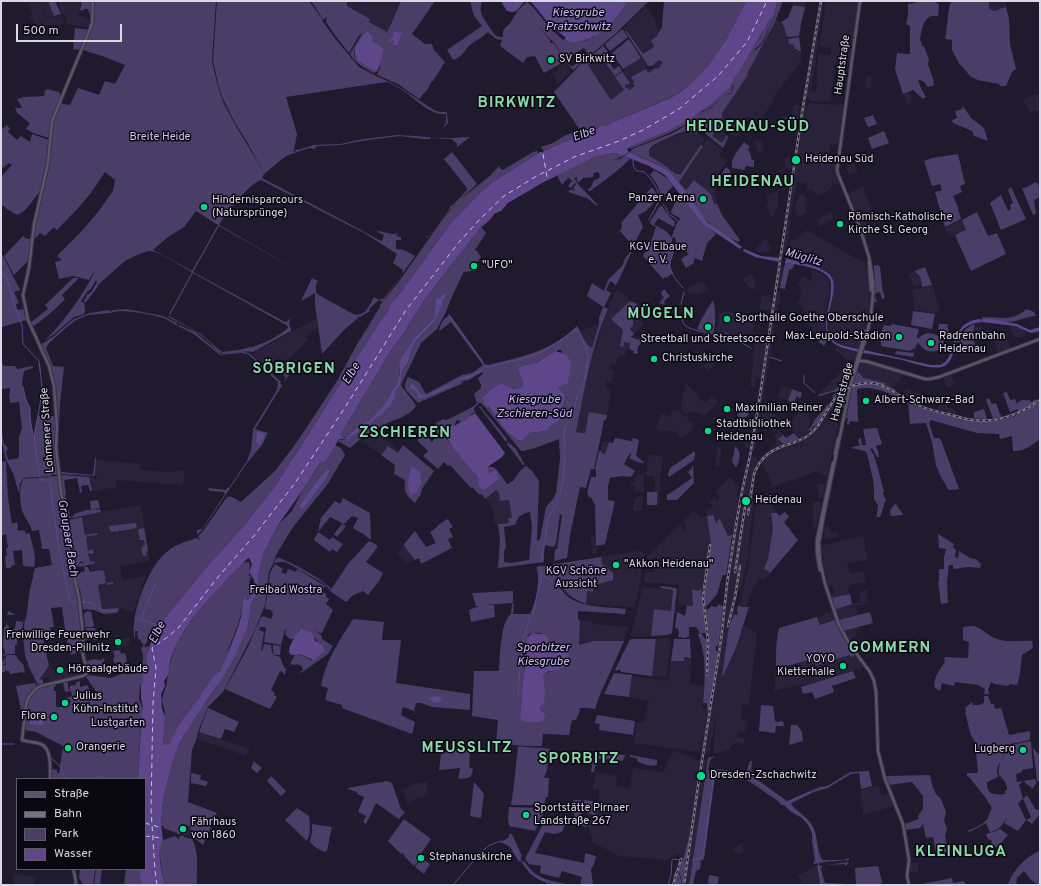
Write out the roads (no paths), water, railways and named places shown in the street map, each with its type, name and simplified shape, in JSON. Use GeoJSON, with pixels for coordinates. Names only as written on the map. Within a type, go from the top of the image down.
{"type":"FeatureCollection","features":[{"type":"Feature","properties":{"kind":"main road","name":"Lohmener Straße"},"geometry":{"type":"LineString","coordinates":[[50,778],[49,754],[46,747],[22,740],[24,713],[27,702],[38,687],[85,675],[87,671],[83,655],[83,628],[77,588],[71,562],[67,519],[61,492],[56,448],[54,386],[49,366],[28,320],[24,294],[29,268],[34,225],[48,163],[52,121],[90,30],[92,23],[93,1]]}},
{"type":"Feature","properties":{"kind":"main road","name":"Hauptstraße"},"geometry":{"type":"LineString","coordinates":[[860,1],[838,174],[866,245],[871,296],[868,322],[862,349],[850,387],[818,543],[824,579],[839,625],[850,645],[870,672],[875,684],[878,751],[885,779],[903,824],[909,860],[907,876],[909,885]]}},
{"type":"Feature","properties":{"kind":"main road"},"geometry":{"type":"LineString","coordinates":[[858,361],[864,361],[925,379],[930,379],[1040,339]]}},
{"type":"Feature","properties":{"kind":"main road"},"geometry":{"type":"LineString","coordinates":[[73,870],[76,885]]}},
{"type":"Feature","properties":{"kind":"water","name":"Kiesgrube Pratzschwitz"},"geometry":{"type":"Polygon","coordinates":[[[501,1],[525,1],[517,10],[509,12],[506,10],[501,1]]]}},
{"type":"Feature","properties":{"kind":"water","name":"Kiesgrube Pratzschwitz"},"geometry":{"type":"Polygon","coordinates":[[[530,1],[628,1],[607,27],[593,37],[577,42],[571,42],[546,21],[530,1]]]}},
{"type":"Feature","properties":{"kind":"water","name":"Elbe"},"geometry":{"type":"Polygon","coordinates":[[[746,1],[778,1],[773,15],[729,88],[704,110],[670,130],[629,147],[627,150],[629,152],[623,156],[615,153],[597,156],[542,183],[508,203],[501,211],[494,214],[485,225],[481,227],[424,300],[390,352],[341,436],[344,438],[347,437],[356,428],[370,420],[383,406],[391,391],[396,386],[400,374],[399,365],[401,357],[414,338],[434,318],[436,298],[439,298],[445,293],[446,294],[442,302],[443,308],[441,307],[435,321],[415,342],[408,362],[402,372],[400,386],[395,392],[395,397],[391,404],[383,414],[348,439],[339,439],[326,461],[320,463],[278,525],[264,552],[258,577],[259,590],[251,604],[248,626],[233,660],[180,742],[172,763],[163,801],[161,822],[163,841],[160,856],[161,869],[165,885],[141,885],[139,870],[146,870],[146,778],[138,778],[140,724],[143,708],[141,685],[143,681],[143,673],[146,669],[146,657],[152,639],[165,618],[210,563],[243,527],[276,485],[382,318],[387,313],[390,305],[452,222],[481,192],[493,182],[540,152],[601,126],[609,125],[670,98],[688,86],[708,66],[727,38],[746,1]],[[249,558],[229,577],[198,611],[175,647],[170,661],[168,675],[164,681],[165,686],[161,694],[162,709],[165,716],[163,745],[169,744],[180,723],[199,698],[201,693],[220,671],[224,663],[241,617],[243,600],[246,597],[247,600],[249,599],[254,588],[254,580],[249,573],[252,564],[249,558]]]}},
{"type":"Feature","properties":{"kind":"water"},"geometry":{"type":"Polygon","coordinates":[[[367,31],[373,37],[373,42],[384,49],[376,71],[361,62],[355,54],[357,45],[367,31]]]}},
{"type":"Feature","properties":{"kind":"water"},"geometry":{"type":"Polygon","coordinates":[[[394,31],[402,33],[398,45],[392,45],[394,40],[390,42],[389,40],[392,38],[394,31]]]}},
{"type":"Feature","properties":{"kind":"water"},"geometry":{"type":"Polygon","coordinates":[[[630,152],[658,165],[673,175],[708,223],[742,247],[740,249],[702,223],[665,175],[649,166],[624,156],[630,152]]]}},
{"type":"Feature","properties":{"kind":"water"},"geometry":{"type":"Polygon","coordinates":[[[744,249],[761,256],[780,258],[780,262],[755,257],[743,251],[744,249]]]}},
{"type":"Feature","properties":{"kind":"water"},"geometry":{"type":"Polygon","coordinates":[[[786,258],[820,268],[829,274],[833,280],[834,289],[827,327],[829,336],[837,343],[859,349],[858,352],[834,344],[828,336],[826,322],[831,287],[831,281],[829,278],[815,269],[785,263],[786,258]]]}},
{"type":"Feature","properties":{"kind":"water"},"geometry":{"type":"Polygon","coordinates":[[[981,319],[982,322],[970,325],[958,336],[952,358],[942,367],[937,368],[925,366],[893,358],[863,353],[864,350],[931,365],[940,365],[950,356],[958,333],[963,326],[970,321],[981,319]]]}},
{"type":"Feature","properties":{"kind":"water"},"geometry":{"type":"Polygon","coordinates":[[[982,319],[991,319],[1017,324],[1030,330],[1040,327],[1040,331],[1031,333],[1015,326],[982,322],[982,319]]]}},
{"type":"Feature","properties":{"kind":"water","name":"Kiesgrube Zschieren-Süd"},"geometry":{"type":"Polygon","coordinates":[[[555,352],[564,354],[571,362],[568,383],[558,388],[565,395],[560,420],[552,425],[547,431],[530,433],[522,440],[517,440],[505,429],[490,408],[484,404],[481,397],[502,383],[512,388],[522,387],[523,380],[518,369],[525,365],[536,363],[555,352]]]}},
{"type":"Feature","properties":{"kind":"water"},"geometry":{"type":"Polygon","coordinates":[[[480,370],[481,372],[466,379],[460,379],[451,386],[423,398],[419,398],[416,391],[410,388],[413,384],[421,395],[428,395],[460,378],[475,374],[480,370]]]}},
{"type":"Feature","properties":{"kind":"water"},"geometry":{"type":"Polygon","coordinates":[[[475,413],[505,453],[501,458],[488,467],[488,473],[496,470],[499,479],[485,490],[481,489],[478,478],[454,449],[444,434],[452,425],[454,426],[466,420],[475,413]]]}},
{"type":"Feature","properties":{"kind":"water"},"geometry":{"type":"Polygon","coordinates":[[[257,432],[264,433],[264,438],[260,444],[256,443],[257,432]]]}},
{"type":"Feature","properties":{"kind":"water"},"geometry":{"type":"Polygon","coordinates":[[[412,466],[420,472],[421,483],[417,493],[410,494],[408,480],[412,466]]]}},
{"type":"Feature","properties":{"kind":"water"},"geometry":{"type":"Polygon","coordinates":[[[327,469],[330,471],[327,478],[304,508],[301,509],[300,505],[327,469]]]}},
{"type":"Feature","properties":{"kind":"water"},"geometry":{"type":"Polygon","coordinates":[[[301,629],[314,635],[315,641],[319,642],[324,647],[324,651],[314,660],[299,654],[291,655],[289,652],[293,640],[301,629]]]}},
{"type":"Feature","properties":{"kind":"water","name":"Sporbitzer Kiesgrube"},"geometry":{"type":"Polygon","coordinates":[[[533,633],[545,635],[552,642],[568,647],[569,650],[569,657],[564,666],[558,670],[548,672],[543,676],[545,694],[544,703],[540,709],[545,715],[544,720],[539,722],[522,721],[520,718],[527,652],[527,638],[533,633]]]}},
{"type":"Feature","properties":{"kind":"water"},"geometry":{"type":"Polygon","coordinates":[[[436,696],[441,697],[442,699],[439,702],[433,703],[429,698],[436,696]]]}},
{"type":"Feature","properties":{"kind":"water"},"geometry":{"type":"Polygon","coordinates":[[[32,714],[44,715],[43,725],[30,724],[32,714]]]}},
{"type":"Feature","properties":{"kind":"waterway"},"geometry":{"type":"LineString","coordinates":[[633,160],[634,168],[637,171],[647,174],[655,185],[658,193],[659,201],[649,220]]}},
{"type":"Feature","properties":{"kind":"waterway"},"geometry":{"type":"LineString","coordinates":[[663,205],[669,214]]}},
{"type":"Feature","properties":{"kind":"waterway"},"geometry":{"type":"LineString","coordinates":[[670,215],[678,222],[672,238]]}},
{"type":"Feature","properties":{"kind":"waterway"},"geometry":{"type":"LineString","coordinates":[[650,223],[665,231],[671,237],[674,249],[670,267],[677,281],[683,288]]}},
{"type":"Feature","properties":{"kind":"waterway","name":"Graupaer Bach"},"geometry":{"type":"LineString","coordinates":[[1,271],[7,279],[22,325],[23,344],[39,361],[42,387],[34,436],[40,477]]}},
{"type":"Feature","properties":{"kind":"waterway"},"geometry":{"type":"LineString","coordinates":[[681,304],[684,292]]}},
{"type":"Feature","properties":{"kind":"waterway"},"geometry":{"type":"LineString","coordinates":[[449,315],[483,363]]}},
{"type":"Feature","properties":{"kind":"waterway"},"geometry":{"type":"LineString","coordinates":[[682,315],[682,320],[686,326],[712,334]]}},
{"type":"Feature","properties":{"kind":"waterway"},"geometry":{"type":"LineString","coordinates":[[484,365],[486,367],[492,366],[529,357],[559,342],[576,329],[586,348],[588,357],[584,382],[582,389],[577,396],[572,418],[565,429],[563,480],[555,507],[547,519],[541,562]]}},
{"type":"Feature","properties":{"kind":"waterway"},"geometry":{"type":"LineString","coordinates":[[726,333],[751,348]]}},
{"type":"Feature","properties":{"kind":"waterway"},"geometry":{"type":"LineString","coordinates":[[770,357],[781,361]]}},
{"type":"Feature","properties":{"kind":"waterway"},"geometry":{"type":"LineString","coordinates":[[481,370],[485,367]]}},
{"type":"Feature","properties":{"kind":"waterway"},"geometry":{"type":"LineString","coordinates":[[804,375],[804,383],[815,393]]}},
{"type":"Feature","properties":{"kind":"waterway"},"geometry":{"type":"LineString","coordinates":[[23,387],[26,400],[30,408],[30,419],[33,435]]}},
{"type":"Feature","properties":{"kind":"waterway"},"geometry":{"type":"LineString","coordinates":[[819,395],[840,389]]}},
{"type":"Feature","properties":{"kind":"waterway","name":"Graupaer Bach"},"geometry":{"type":"LineString","coordinates":[[41,479],[49,480],[50,482],[58,543],[70,601],[76,601]]}},
{"type":"Feature","properties":{"kind":"waterway"},"geometry":{"type":"LineString","coordinates":[[532,615],[541,581],[540,566]]}},
{"type":"Feature","properties":{"kind":"waterway"},"geometry":{"type":"LineString","coordinates":[[543,576],[552,581]]}},
{"type":"Feature","properties":{"kind":"waterway"},"geometry":{"type":"LineString","coordinates":[[146,606],[156,583]]}},
{"type":"Feature","properties":{"kind":"waterway","name":"Graupaer Bach"},"geometry":{"type":"LineString","coordinates":[[83,602],[93,603],[103,610],[115,610]]}},
{"type":"Feature","properties":{"kind":"waterway"},"geometry":{"type":"LineString","coordinates":[[142,619],[145,608]]}},
{"type":"Feature","properties":{"kind":"waterway","name":"Graupaer Bach"},"geometry":{"type":"LineString","coordinates":[[138,618],[156,625]]}},
{"type":"Feature","properties":{"kind":"waterway"},"geometry":{"type":"LineString","coordinates":[[518,698],[522,647],[530,618]]}},
{"type":"Feature","properties":{"kind":"waterway"},"geometry":{"type":"LineString","coordinates":[[37,681],[47,667]]}},
{"type":"Feature","properties":{"kind":"waterway"},"geometry":{"type":"LineString","coordinates":[[1,744],[14,744]]}},
{"type":"Feature","properties":{"kind":"waterway"},"geometry":{"type":"LineString","coordinates":[[50,757],[62,768],[64,778]]}},
{"type":"Feature","properties":{"kind":"waterway"},"geometry":{"type":"LineString","coordinates":[[692,860],[700,858],[703,854],[714,776],[718,773],[740,775],[751,778],[781,799],[809,824],[814,833],[821,885]]}},
{"type":"Feature","properties":{"kind":"waterway"},"geometry":{"type":"LineString","coordinates":[[96,778],[99,776],[102,777]]}},
{"type":"Feature","properties":{"kind":"waterway"},"geometry":{"type":"LineString","coordinates":[[787,804],[810,792]]}},
{"type":"Feature","properties":{"kind":"waterway"},"geometry":{"type":"LineString","coordinates":[[453,885],[482,851],[490,845],[501,841],[512,846],[531,874],[547,882],[549,885]]}},
{"type":"Feature","properties":{"kind":"waterway"},"geometry":{"type":"LineString","coordinates":[[682,860],[686,859]]}},
{"type":"Feature","properties":{"kind":"waterway"},"geometry":{"type":"LineString","coordinates":[[668,885],[671,875],[672,860],[681,860]]}},
{"type":"Feature","properties":{"kind":"railway"},"geometry":{"type":"LineString","coordinates":[[684,885],[721,640],[727,584],[737,519],[759,402],[802,113],[821,1]]}},
{"type":"Feature","properties":{"kind":"railway"},"geometry":{"type":"LineString","coordinates":[[748,514],[754,474],[763,458],[777,448],[806,437],[819,425],[837,396],[852,386],[861,383],[877,384],[921,407],[965,419],[984,421],[1001,419],[1017,413],[1040,400]]}},
{"type":"Feature","properties":{"kind":"railway"},"geometry":{"type":"LineString","coordinates":[[735,572],[745,507]]}},
{"type":"Feature","properties":{"kind":"railway"},"geometry":{"type":"LineString","coordinates":[[707,675],[708,641],[703,597],[710,545]]}},
{"type":"Feature","properties":{"kind":"railway"},"geometry":{"type":"LineString","coordinates":[[728,626],[740,566]]}},
{"type":"Feature","properties":{"kind":"railway"},"geometry":{"type":"LineString","coordinates":[[673,885],[681,859]]}},
{"type":"Feature","properties":{"kind":"place","name":"SV Birkwitz"},"geometry":{"type":"Point","coordinates":[551,60]}},
{"type":"Feature","properties":{"kind":"place","name":"Heidenau Süd"},"geometry":{"type":"Point","coordinates":[796,160]}},
{"type":"Feature","properties":{"kind":"place","name":"Panzer Arena"},"geometry":{"type":"Point","coordinates":[703,199]}},
{"type":"Feature","properties":{"kind":"place","name":"Hindernisparcours (Natursprünge)"},"geometry":{"type":"Point","coordinates":[204,207]}},
{"type":"Feature","properties":{"kind":"place","name":"Römisch-Katholische Kirche St. Georg"},"geometry":{"type":"Point","coordinates":[840,224]}},
{"type":"Feature","properties":{"kind":"place","name":"\"UFO\""},"geometry":{"type":"Point","coordinates":[474,266]}},
{"type":"Feature","properties":{"kind":"place","name":"Sporthalle Goethe Oberschule"},"geometry":{"type":"Point","coordinates":[727,319]}},
{"type":"Feature","properties":{"kind":"place","name":"Streetball und Streetsoccer"},"geometry":{"type":"Point","coordinates":[708,327]}},
{"type":"Feature","properties":{"kind":"place","name":"Max-Leupold-Stadion"},"geometry":{"type":"Point","coordinates":[899,337]}},
{"type":"Feature","properties":{"kind":"place","name":"Radrennbahn Heidenau"},"geometry":{"type":"Point","coordinates":[931,343]}},
{"type":"Feature","properties":{"kind":"place","name":"Christuskirche"},"geometry":{"type":"Point","coordinates":[654,359]}},
{"type":"Feature","properties":{"kind":"place","name":"Albert-Schwarz-Bad"},"geometry":{"type":"Point","coordinates":[866,401]}},
{"type":"Feature","properties":{"kind":"place","name":"Maximilian Reiner"},"geometry":{"type":"Point","coordinates":[727,409]}},
{"type":"Feature","properties":{"kind":"place","name":"Stadtbibliothek Heidenau"},"geometry":{"type":"Point","coordinates":[708,431]}},
{"type":"Feature","properties":{"kind":"place","name":"Heidenau"},"geometry":{"type":"Point","coordinates":[746,501]}},
{"type":"Feature","properties":{"kind":"place","name":"\"Akkon Heidenau\""},"geometry":{"type":"Point","coordinates":[616,565]}},
{"type":"Feature","properties":{"kind":"place","name":"Freiwillige Feuerwehr Dresden-Pillnitz"},"geometry":{"type":"Point","coordinates":[118,642]}},
{"type":"Feature","properties":{"kind":"place","name":"YOYO Kletterhalle"},"geometry":{"type":"Point","coordinates":[843,666]}},
{"type":"Feature","properties":{"kind":"place","name":"Hörsaalgebäude"},"geometry":{"type":"Point","coordinates":[60,670]}},
{"type":"Feature","properties":{"kind":"place","name":"Julius Kühn-Institut"},"geometry":{"type":"Point","coordinates":[65,703]}},
{"type":"Feature","properties":{"kind":"place","name":"Flora"},"geometry":{"type":"Point","coordinates":[54,717]}},
{"type":"Feature","properties":{"kind":"place","name":"Orangerie"},"geometry":{"type":"Point","coordinates":[68,748]}},
{"type":"Feature","properties":{"kind":"place","name":"Lugberg"},"geometry":{"type":"Point","coordinates":[1023,750]}},
{"type":"Feature","properties":{"kind":"place","name":"Dresden-Zschachwitz"},"geometry":{"type":"Point","coordinates":[701,776]}},
{"type":"Feature","properties":{"kind":"place","name":"Sportstätte Pirnaer Landstraße 267"},"geometry":{"type":"Point","coordinates":[526,815]}},
{"type":"Feature","properties":{"kind":"place","name":"Fährhaus von 1860"},"geometry":{"type":"Point","coordinates":[183,829]}},
{"type":"Feature","properties":{"kind":"place","name":"Stephanuskirche"},"geometry":{"type":"Point","coordinates":[421,858]}},
{"type":"Feature","properties":{"kind":"district","name":"BIRKWITZ"},"geometry":{"type":"Point","coordinates":[517,104]}},
{"type":"Feature","properties":{"kind":"district","name":"HEIDENAU-SÜD"},"geometry":{"type":"Point","coordinates":[748,128]}},
{"type":"Feature","properties":{"kind":"district","name":"HEIDENAU"},"geometry":{"type":"Point","coordinates":[753,183]}},
{"type":"Feature","properties":{"kind":"district","name":"MÜGELN"},"geometry":{"type":"Point","coordinates":[661,315]}},
{"type":"Feature","properties":{"kind":"district","name":"SÖBRIGEN"},"geometry":{"type":"Point","coordinates":[294,370]}},
{"type":"Feature","properties":{"kind":"district","name":"ZSCHIEREN"},"geometry":{"type":"Point","coordinates":[405,434]}},
{"type":"Feature","properties":{"kind":"district","name":"GOMMERN"},"geometry":{"type":"Point","coordinates":[890,649]}},
{"type":"Feature","properties":{"kind":"district","name":"MEUSSLITZ"},"geometry":{"type":"Point","coordinates":[467,749]}},
{"type":"Feature","properties":{"kind":"district","name":"SPORBITZ"},"geometry":{"type":"Point","coordinates":[579,760]}},
{"type":"Feature","properties":{"kind":"district","name":"KLEINLUGA"},"geometry":{"type":"Point","coordinates":[961,853]}},
{"type":"Feature","properties":{"kind":"park label","name":"Breite Heide"},"geometry":{"type":"Point","coordinates":[160,138]}},
{"type":"Feature","properties":{"kind":"park label","name":"KGV Elbaue e. V."},"geometry":{"type":"Point","coordinates":[658,254]}},
{"type":"Feature","properties":{"kind":"park label","name":"KGV Schöne Aussicht"},"geometry":{"type":"Point","coordinates":[576,578]}},
{"type":"Feature","properties":{"kind":"park label","name":"Freibad Wostra"},"geometry":{"type":"Point","coordinates":[286,591]}},
{"type":"Feature","properties":{"kind":"park label","name":"Lustgarten"},"geometry":{"type":"Point","coordinates":[118,724]}},
{"type":"Feature","properties":{"kind":"water label","name":"Müglitz"},"geometry":{"type":"Point","coordinates":[803,258]}}]}
